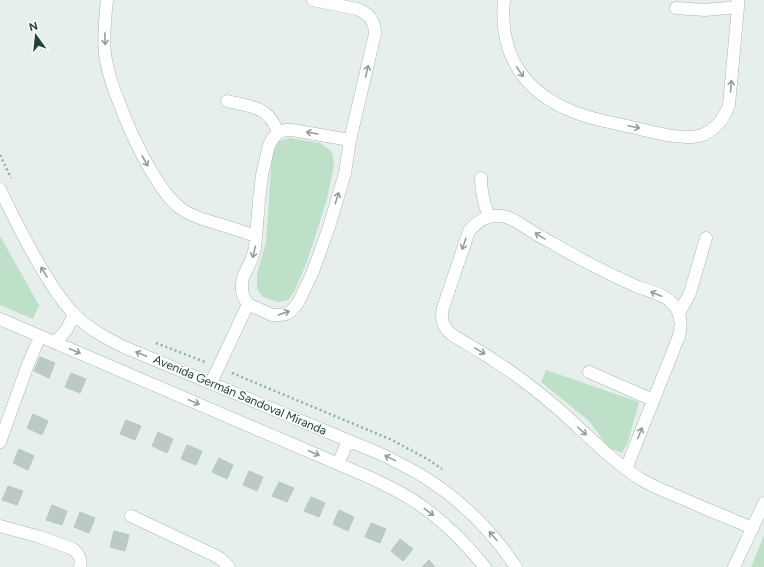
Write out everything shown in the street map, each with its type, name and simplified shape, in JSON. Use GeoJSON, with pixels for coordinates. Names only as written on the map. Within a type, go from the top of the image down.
{"type":"FeatureCollection","features":[{"type":"Feature","properties":{"kind":"street"},"geometry":{"type":"LineString","coordinates":[[107,0],[104,37],[108,72],[113,89],[132,134],[153,174],[168,197],[180,208],[190,214],[256,236]]}},
{"type":"Feature","properties":{"kind":"street"},"geometry":{"type":"LineString","coordinates":[[313,0],[357,8],[371,18],[375,28],[375,34],[350,140],[345,173],[312,274],[298,303],[286,314],[272,315],[248,304],[242,291],[243,277],[251,261],[255,248],[262,175],[269,145],[273,138],[278,133],[285,130],[292,130],[350,140]]}},
{"type":"Feature","properties":{"kind":"street"},"geometry":{"type":"LineString","coordinates":[[504,0],[506,36],[508,48],[513,60],[526,80],[535,89],[558,105],[590,118],[667,135],[686,137],[701,136],[718,124],[726,113],[729,105],[738,4],[705,10],[676,8]]}},
{"type":"Feature","properties":{"kind":"street"},"geometry":{"type":"LineString","coordinates":[[227,101],[257,108],[264,112],[276,125],[278,133]]}},
{"type":"Feature","properties":{"kind":"street"},"geometry":{"type":"LineString","coordinates":[[481,178],[482,197],[489,217]]}},
{"type":"Feature","properties":{"kind":"street","name":"Avenida Germán Sandoval Miranda"},"geometry":{"type":"LineString","coordinates":[[0,189],[17,225],[60,299],[74,314],[93,329],[124,347],[348,440],[404,465],[444,490],[462,505],[495,538],[516,567]]}},
{"type":"Feature","properties":{"kind":"street"},"geometry":{"type":"LineString","coordinates":[[626,469],[679,336],[681,328],[679,313],[671,302],[665,298],[595,267],[515,220],[498,216],[481,220],[469,231],[443,308],[442,320],[450,334],[497,362],[536,391],[583,431],[609,456],[626,469],[643,480],[663,491],[753,528]]}},
{"type":"Feature","properties":{"kind":"street"},"geometry":{"type":"LineString","coordinates":[[679,313],[690,293],[706,238]]}},
{"type":"Feature","properties":{"kind":"street"},"geometry":{"type":"LineString","coordinates":[[211,383],[248,304]]}},
{"type":"Feature","properties":{"kind":"street"},"geometry":{"type":"LineString","coordinates":[[55,343],[67,329],[74,314]]}},
{"type":"Feature","properties":{"kind":"street","name":"Avenida Germán Sandoval Miranda"},"geometry":{"type":"LineString","coordinates":[[0,319],[396,490],[420,504],[451,530],[485,567]]}},
{"type":"Feature","properties":{"kind":"street"},"geometry":{"type":"LineString","coordinates":[[0,442],[27,367],[40,336]]}},
{"type":"Feature","properties":{"kind":"street"},"geometry":{"type":"LineString","coordinates":[[589,372],[653,400]]}},
{"type":"Feature","properties":{"kind":"street"},"geometry":{"type":"LineString","coordinates":[[338,464],[348,440]]}},
{"type":"Feature","properties":{"kind":"street"},"geometry":{"type":"LineString","coordinates":[[734,567],[764,503]]}},
{"type":"Feature","properties":{"kind":"street"},"geometry":{"type":"LineString","coordinates":[[131,516],[216,556],[229,567]]}},
{"type":"Feature","properties":{"kind":"street"},"geometry":{"type":"LineString","coordinates":[[0,526],[40,537],[73,549],[80,557],[80,567]]}},
{"type":"Feature","properties":{"kind":"path"},"geometry":{"type":"LineString","coordinates":[[0,155],[12,180]]}},
{"type":"Feature","properties":{"kind":"path"},"geometry":{"type":"LineString","coordinates":[[154,342],[219,367],[392,440],[429,460],[448,474]]}},
{"type":"Feature","properties":{"kind":"green space"},"geometry":{"type":"Polygon","coordinates":[[[290,138],[320,143],[332,152],[334,166],[327,199],[308,259],[295,290],[288,300],[279,302],[263,297],[257,289],[257,274],[266,242],[272,154],[279,141],[290,138]]]}},
{"type":"Feature","properties":{"kind":"green space"},"geometry":{"type":"Polygon","coordinates":[[[0,236],[39,305],[33,319],[0,305],[0,236]]]}},
{"type":"Feature","properties":{"kind":"green space"},"geometry":{"type":"Polygon","coordinates":[[[546,370],[639,402],[628,442],[622,453],[609,448],[589,421],[541,382],[546,370]]]}},
{"type":"Feature","properties":{"kind":"green space"},"geometry":{"type":"Polygon","coordinates":[[[764,535],[764,567],[751,567],[764,535]]]}},
{"type":"Feature","properties":{"kind":"building"},"geometry":{"type":"Polygon","coordinates":[[[40,357],[55,363],[49,378],[34,371],[40,357]]]}},
{"type":"Feature","properties":{"kind":"building"},"geometry":{"type":"Polygon","coordinates":[[[71,373],[86,379],[80,393],[65,387],[71,373]]]}},
{"type":"Feature","properties":{"kind":"building"},"geometry":{"type":"Polygon","coordinates":[[[33,414],[48,421],[42,435],[27,428],[33,414]]]}},
{"type":"Feature","properties":{"kind":"building"},"geometry":{"type":"Polygon","coordinates":[[[126,420],[141,426],[135,440],[120,434],[126,420]]]}},
{"type":"Feature","properties":{"kind":"building"},"geometry":{"type":"Polygon","coordinates":[[[158,432],[173,439],[167,453],[152,446],[158,432]]]}},
{"type":"Feature","properties":{"kind":"building"},"geometry":{"type":"Polygon","coordinates":[[[187,445],[202,451],[196,465],[181,459],[187,445]]]}},
{"type":"Feature","properties":{"kind":"building"},"geometry":{"type":"Polygon","coordinates":[[[19,449],[34,456],[28,470],[13,463],[19,449]]]}},
{"type":"Feature","properties":{"kind":"building"},"geometry":{"type":"Polygon","coordinates":[[[219,458],[233,465],[227,479],[212,472],[219,458]]]}},
{"type":"Feature","properties":{"kind":"building"},"geometry":{"type":"Polygon","coordinates":[[[249,471],[263,477],[257,491],[243,485],[249,471]]]}},
{"type":"Feature","properties":{"kind":"building"},"geometry":{"type":"Polygon","coordinates":[[[279,482],[294,488],[287,502],[272,496],[279,482]]]}},
{"type":"Feature","properties":{"kind":"building"},"geometry":{"type":"Polygon","coordinates":[[[8,486],[23,491],[17,505],[2,500],[8,486]]]}},
{"type":"Feature","properties":{"kind":"building"},"geometry":{"type":"Polygon","coordinates":[[[311,497],[325,503],[319,517],[304,511],[311,497]]]}},
{"type":"Feature","properties":{"kind":"building"},"geometry":{"type":"Polygon","coordinates":[[[52,505],[67,511],[62,525],[46,520],[52,505]]]}},
{"type":"Feature","properties":{"kind":"building"},"geometry":{"type":"Polygon","coordinates":[[[339,510],[354,517],[348,531],[333,524],[339,510]]]}},
{"type":"Feature","properties":{"kind":"building"},"geometry":{"type":"Polygon","coordinates":[[[80,512],[95,518],[89,533],[74,527],[80,512]]]}},
{"type":"Feature","properties":{"kind":"building"},"geometry":{"type":"Polygon","coordinates":[[[371,523],[386,529],[380,543],[365,537],[371,523]]]}},
{"type":"Feature","properties":{"kind":"building"},"geometry":{"type":"Polygon","coordinates":[[[114,531],[129,535],[125,551],[110,547],[114,531]]]}},
{"type":"Feature","properties":{"kind":"building"},"geometry":{"type":"Polygon","coordinates":[[[400,539],[413,549],[403,561],[391,551],[400,539]]]}},
{"type":"Feature","properties":{"kind":"building"},"geometry":{"type":"Polygon","coordinates":[[[429,560],[435,567],[422,567],[429,560]]]}}]}
